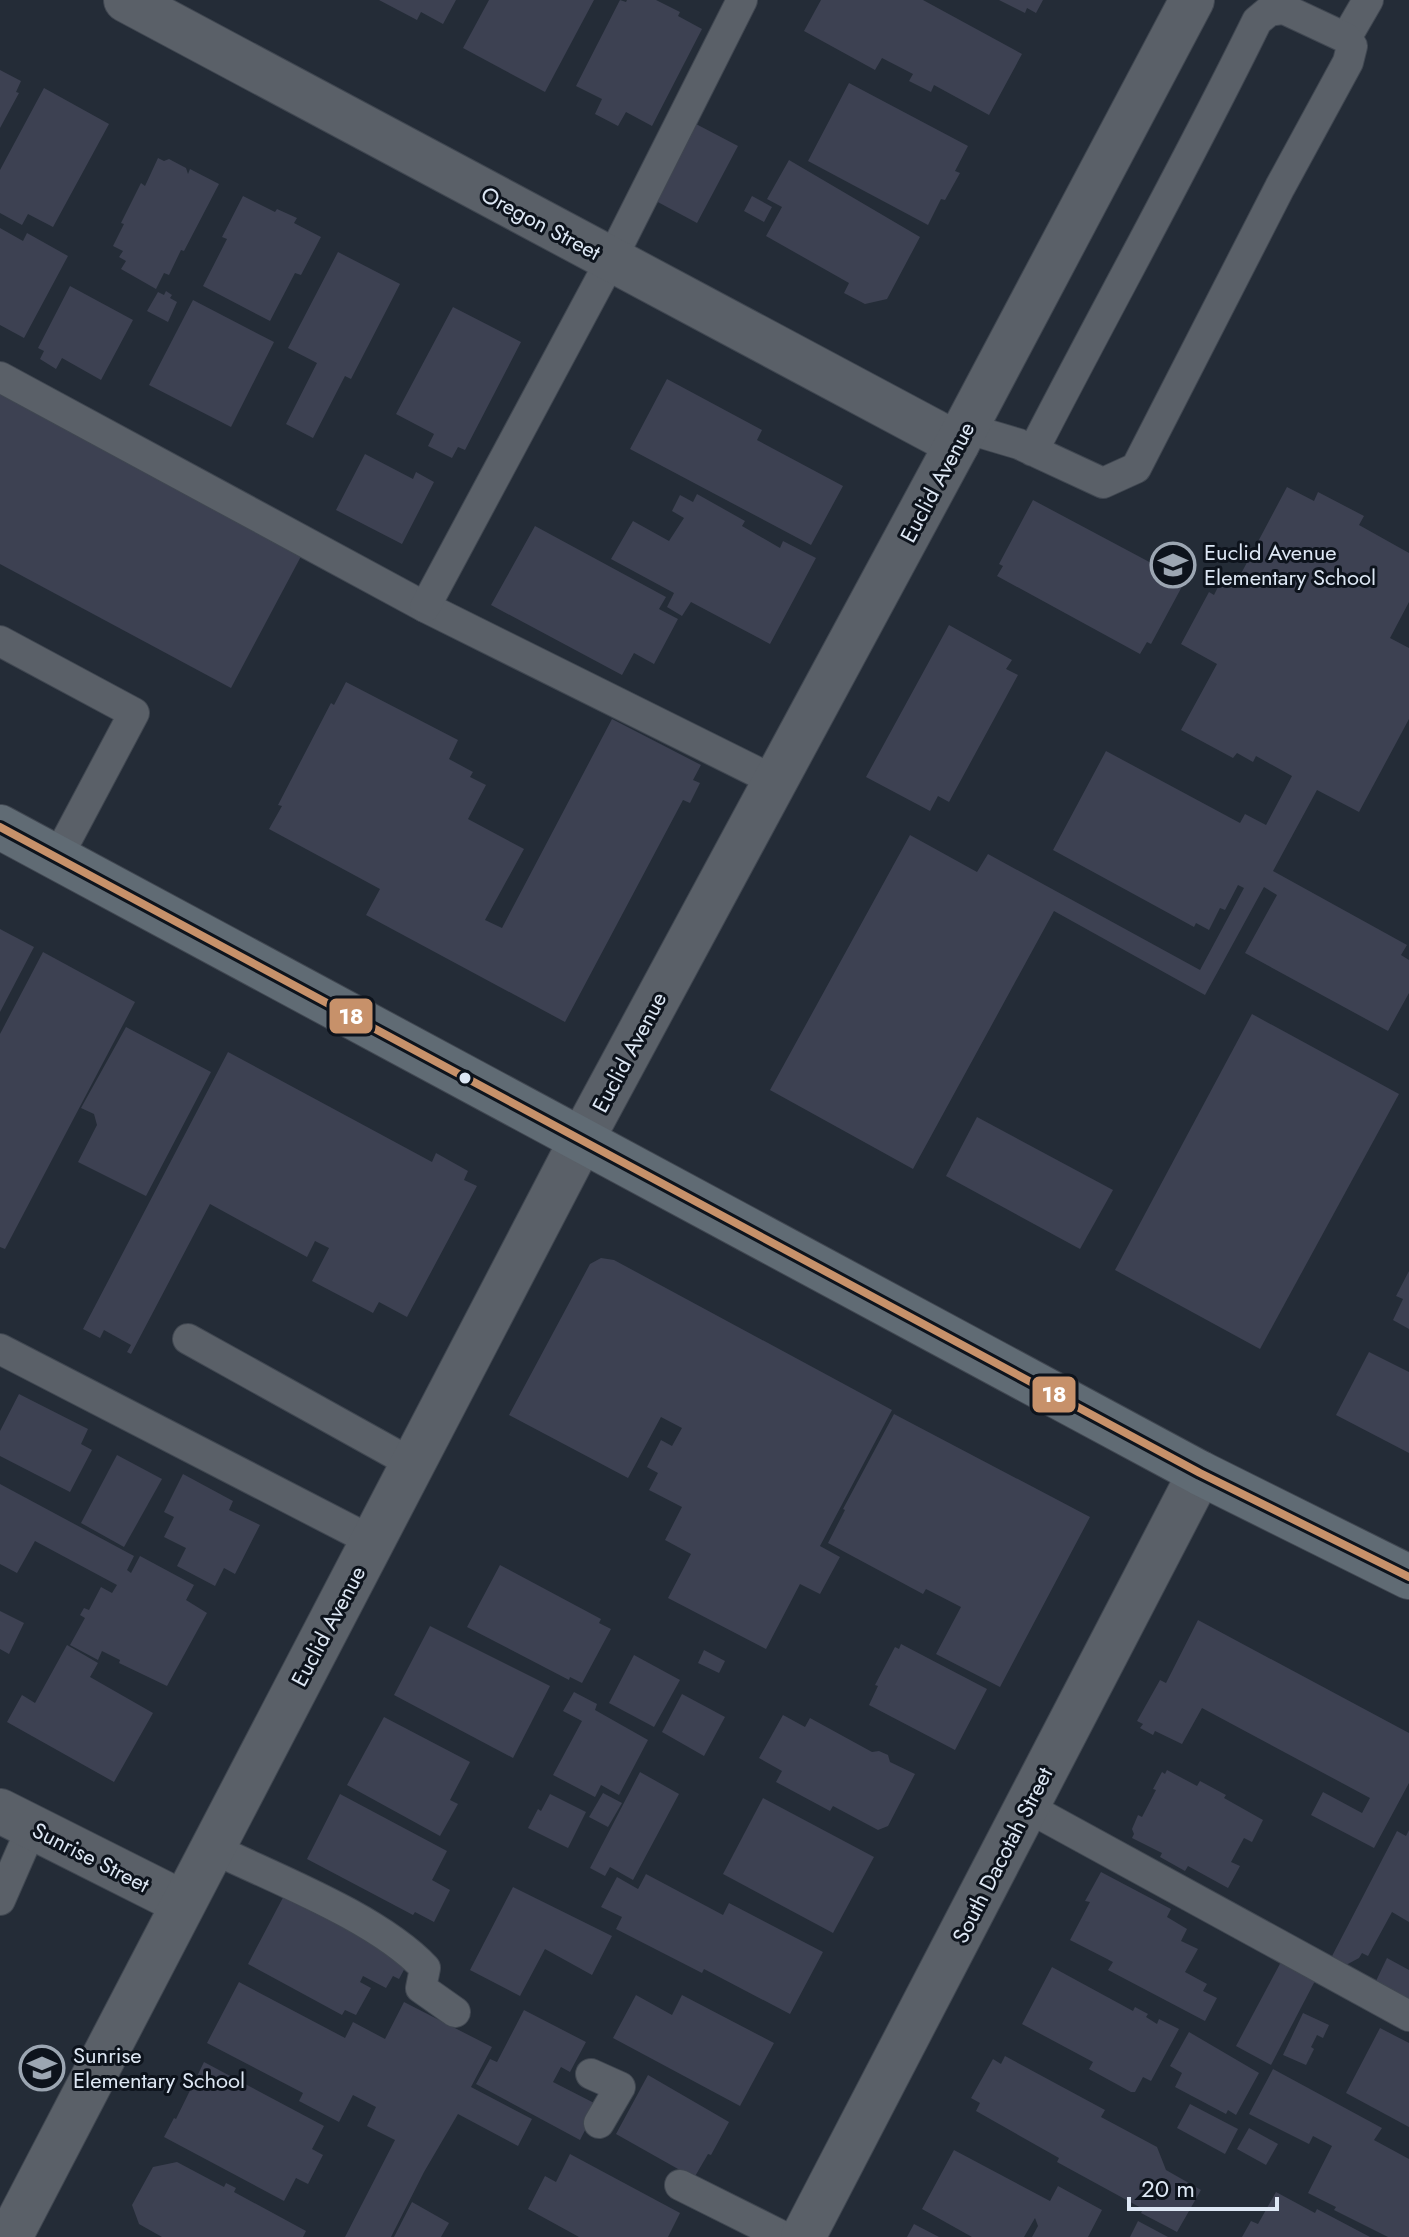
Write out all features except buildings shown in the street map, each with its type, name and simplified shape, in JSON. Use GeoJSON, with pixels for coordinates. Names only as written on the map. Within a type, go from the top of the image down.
{"type":"FeatureCollection","features":[{"type":"Feature","properties":{"kind":"main road"},"geometry":{"type":"LineString","coordinates":[[0,827],[1200,1473],[1409,1577]]}},
{"type":"Feature","properties":{"kind":"street","name":"Oregon Street"},"geometry":{"type":"LineString","coordinates":[[126,0],[611,260],[961,436]]}},
{"type":"Feature","properties":{"kind":"street","name":"Euclid Avenue"},"geometry":{"type":"LineString","coordinates":[[10,2237],[581,1141],[1192,0]]}},
{"type":"Feature","properties":{"kind":"street","name":"South Dacotah Street"},"geometry":{"type":"LineString","coordinates":[[803,2237],[1200,1473]]}},
{"type":"Feature","properties":{"kind":"street","name":"Sunrise Street"},"geometry":{"type":"LineString","coordinates":[[16,1819],[183,1903]]}},
{"type":"Feature","properties":{"kind":"lane"},"geometry":{"type":"LineString","coordinates":[[425,607],[611,260],[742,0]]}},
{"type":"Feature","properties":{"kind":"lane"},"geometry":{"type":"LineString","coordinates":[[1346,38],[1368,0]]}},
{"type":"Feature","properties":{"kind":"lane"},"geometry":{"type":"LineString","coordinates":[[961,436],[1033,451],[1103,483],[1136,468],[1280,187],[1348,62],[1352,46],[1346,38],[1284,9],[1269,11],[1257,21],[1170,196],[1108,305],[1033,451]]}},
{"type":"Feature","properties":{"kind":"lane"},"geometry":{"type":"LineString","coordinates":[[0,377],[425,607],[775,781]]}},
{"type":"Feature","properties":{"kind":"lane"},"geometry":{"type":"LineString","coordinates":[[0,641],[134,713],[57,858]]}},
{"type":"Feature","properties":{"kind":"lane"},"geometry":{"type":"LineString","coordinates":[[188,1339],[413,1464]]}},
{"type":"Feature","properties":{"kind":"lane"},"geometry":{"type":"LineString","coordinates":[[0,1349],[372,1541]]}},
{"type":"Feature","properties":{"kind":"lane"},"geometry":{"type":"LineString","coordinates":[[1027,1807],[1409,2016]]}},
{"type":"Feature","properties":{"kind":"lane"},"geometry":{"type":"LineString","coordinates":[[0,1900],[16,1819]]}},
{"type":"Feature","properties":{"kind":"lane"},"geometry":{"type":"LineString","coordinates":[[212,1848],[359,1920],[409,1951],[425,1968],[421,1988],[455,2012]]}},
{"type":"Feature","properties":{"kind":"lane"},"geometry":{"type":"LineString","coordinates":[[591,2074],[620,2087],[599,2123]]}},
{"type":"Feature","properties":{"kind":"lane"},"geometry":{"type":"LineString","coordinates":[[680,2185],[784,2237]]}},
{"type":"Feature","properties":{"kind":"transit line","name":"18"},"geometry":{"type":"LineString","coordinates":[[0,827],[1200,1473],[1409,1577]]}},
{"type":"Feature","properties":{"kind":"place","name":"Euclid Avenue Elementary School"},"geometry":{"type":"Point","coordinates":[1173,565]}},
{"type":"Feature","properties":{"kind":"place","name":"Sunrise Elementary School"},"geometry":{"type":"Point","coordinates":[42,2068]}}]}
